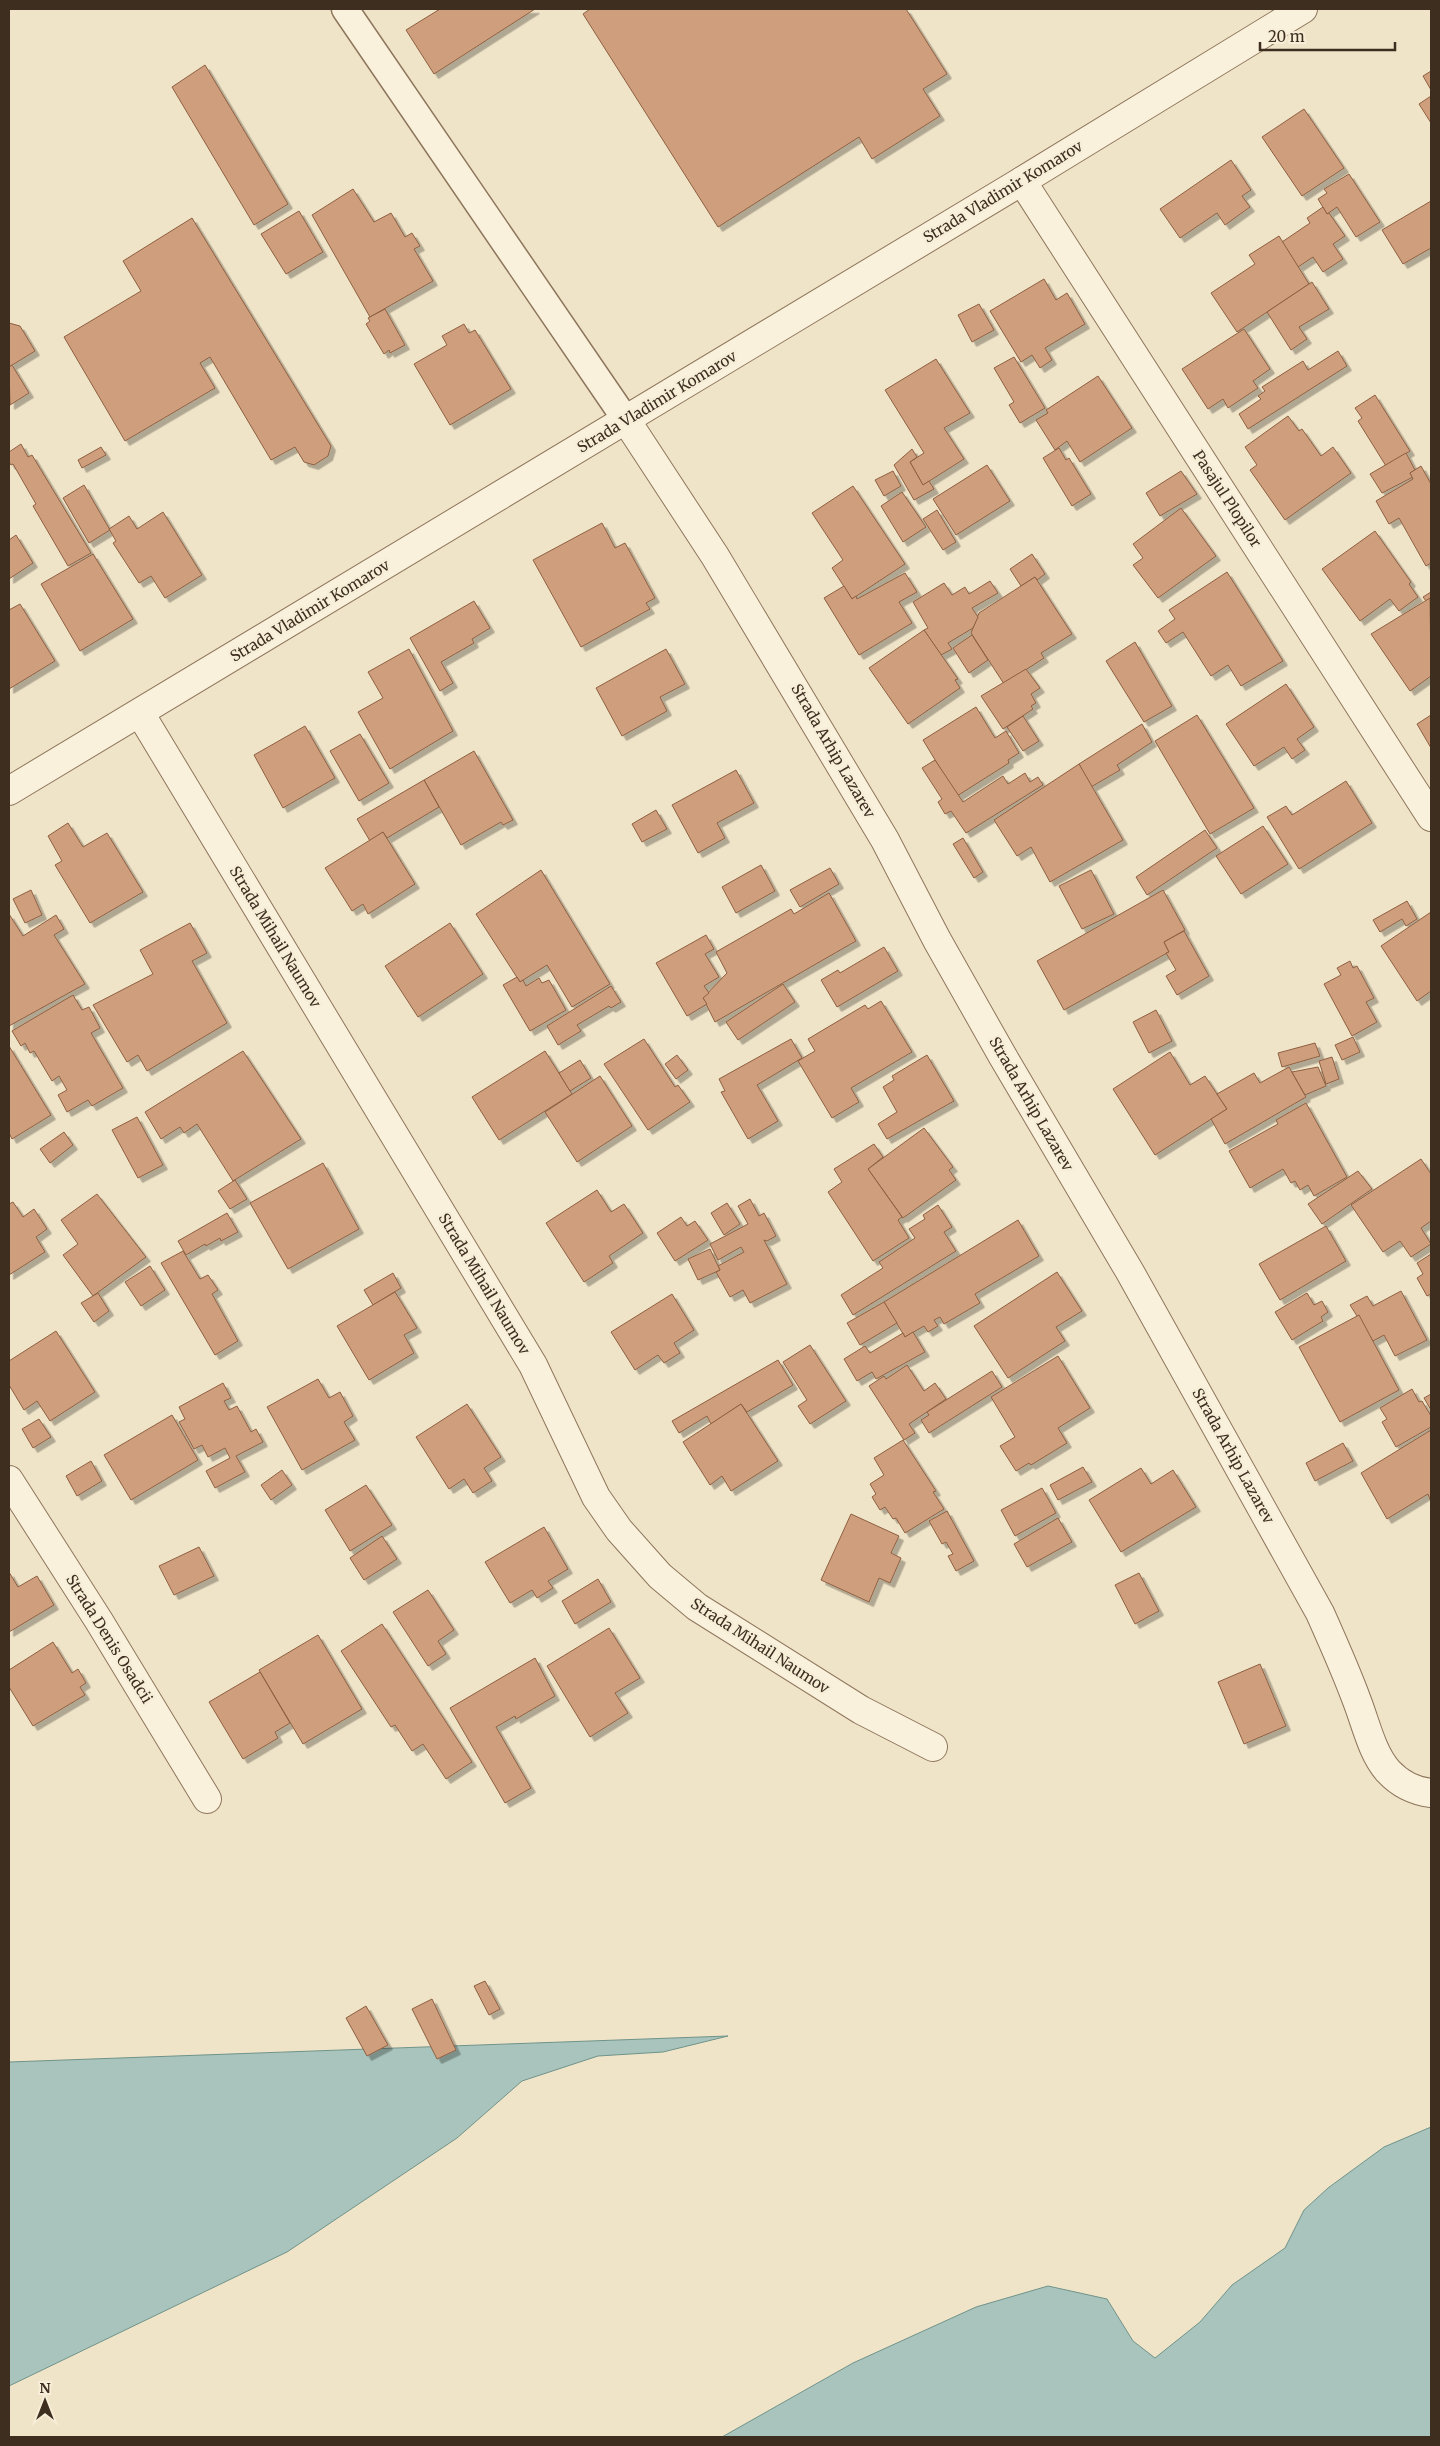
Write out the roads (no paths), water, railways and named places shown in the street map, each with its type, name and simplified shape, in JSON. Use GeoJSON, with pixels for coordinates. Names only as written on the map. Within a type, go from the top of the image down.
{"type":"FeatureCollection","features":[{"type":"Feature","properties":{"kind":"street","name":"Strada Vladimir Komarov"},"geometry":{"type":"LineString","coordinates":[[9,791],[1022,181],[1303,9]]}},
{"type":"Feature","properties":{"kind":"street","name":"Pasajul Plopilor"},"geometry":{"type":"LineString","coordinates":[[1022,181],[1431,817]]}},
{"type":"Feature","properties":{"kind":"street","name":"Strada Arhip Lazarev"},"geometry":{"type":"LineString","coordinates":[[626,420],[715,556],[803,700],[885,840],[937,940],[1002,1055],[1130,1272],[1320,1613],[1340,1656],[1377,1754],[1387,1770],[1400,1783],[1425,1792]]}},
{"type":"Feature","properties":{"kind":"street","name":"Strada Mihail Naumov"},"geometry":{"type":"LineString","coordinates":[[140,713],[533,1365],[596,1497],[620,1530],[660,1576],[698,1607],[861,1710],[933,1747]]}},
{"type":"Feature","properties":{"kind":"street","name":"Strada Denis Osadcii"},"geometry":{"type":"LineString","coordinates":[[9,1480],[99,1621],[207,1799]]}},
{"type":"Feature","properties":{"kind":"lane"},"geometry":{"type":"LineString","coordinates":[[345,9],[626,420]]}},
{"type":"Feature","properties":{"kind":"water"},"geometry":{"type":"Polygon","coordinates":[[[728,2036],[663,2052],[598,2056],[522,2081],[457,2138],[287,2252],[9,2386],[9,2062],[728,2036]]]}},
{"type":"Feature","properties":{"kind":"water"},"geometry":{"type":"Polygon","coordinates":[[[1431,2127],[1431,2437],[722,2437],[853,2363],[976,2307],[1048,2286],[1107,2299],[1133,2341],[1155,2358],[1200,2322],[1232,2285],[1285,2248],[1304,2210],[1328,2188],[1384,2147],[1431,2127]]]}}]}
